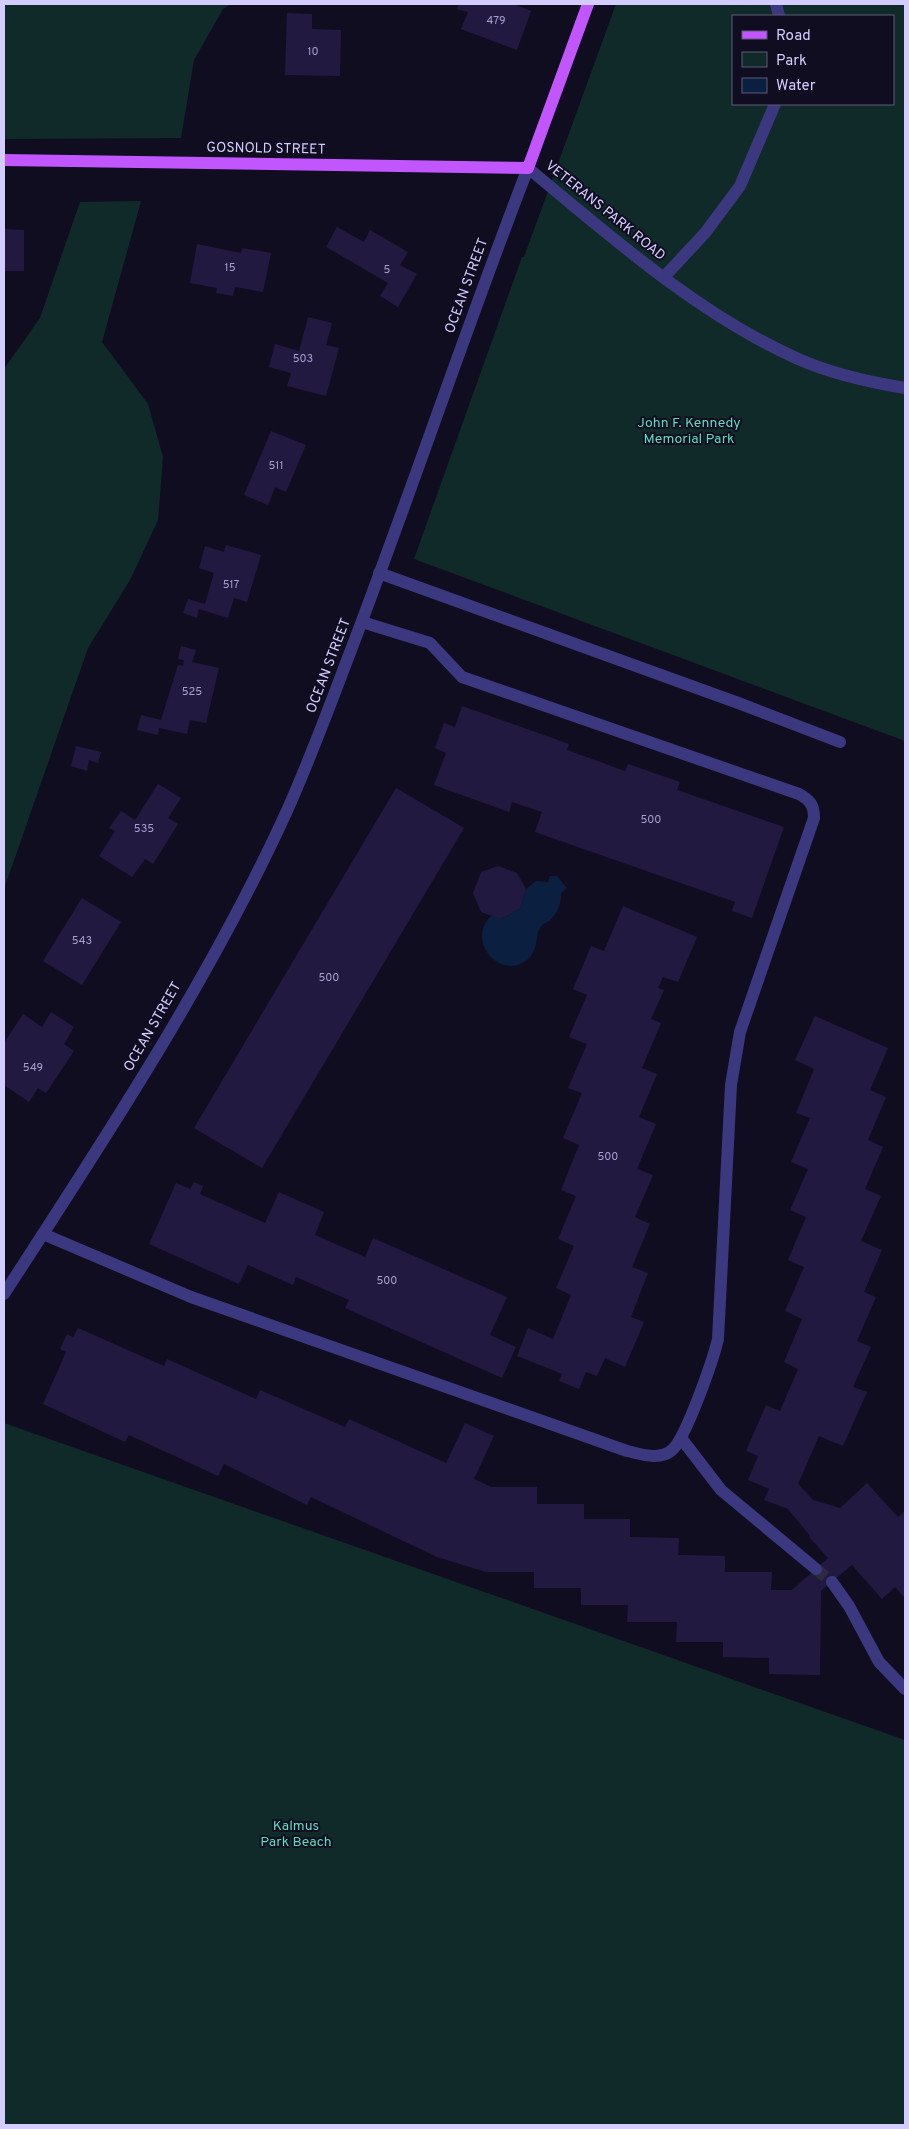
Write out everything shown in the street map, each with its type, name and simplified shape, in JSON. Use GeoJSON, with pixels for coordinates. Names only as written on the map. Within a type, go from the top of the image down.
{"type":"FeatureCollection","features":[{"type":"Feature","properties":{"kind":"main road","name":"OCEAN STREET"},"geometry":{"type":"LineString","coordinates":[[528,168],[588,4]]}},
{"type":"Feature","properties":{"kind":"main road","name":"GOSNOLD STREET"},"geometry":{"type":"LineString","coordinates":[[4,160],[528,168]]}},
{"type":"Feature","properties":{"kind":"street","name":"VETERANS PARK ROAD"},"geometry":{"type":"LineString","coordinates":[[664,277],[706,233],[740,186],[775,105]]}},
{"type":"Feature","properties":{"kind":"street","name":"VETERANS PARK ROAD"},"geometry":{"type":"LineString","coordinates":[[528,168],[664,277],[752,336],[796,358],[834,373],[905,388]]}},
{"type":"Feature","properties":{"kind":"street","name":"OCEAN STREET"},"geometry":{"type":"LineString","coordinates":[[4,1294],[156,1052],[250,888],[287,812],[362,622],[493,257],[528,168]]}},
{"type":"Feature","properties":{"kind":"street"},"geometry":{"type":"LineString","coordinates":[[380,573],[741,704],[840,742]]}},
{"type":"Feature","properties":{"kind":"street"},"geometry":{"type":"LineString","coordinates":[[42,1234],[191,1297],[627,1451],[659,1456],[672,1451],[681,1438],[714,1358],[718,1339],[731,1085],[736,1048],[814,818],[814,808],[809,800],[798,794],[462,677],[430,643],[362,622]]}},
{"type":"Feature","properties":{"kind":"street"},"geometry":{"type":"LineString","coordinates":[[681,1438],[721,1490],[816,1569]]}},
{"type":"Feature","properties":{"kind":"street"},"geometry":{"type":"LineString","coordinates":[[832,1582],[849,1606],[879,1662],[904,1689]]}},
{"type":"Feature","properties":{"kind":"green space"},"geometry":{"type":"Polygon","coordinates":[[[4,4],[231,4],[223,9],[194,60],[181,138],[4,139],[4,4]]]}},
{"type":"Feature","properties":{"kind":"green space","name":"John F. Kennedy Memorial Park"},"geometry":{"type":"Polygon","coordinates":[[[616,4],[905,4],[905,741],[414,559],[522,257],[524,257],[616,4]]]}},
{"type":"Feature","properties":{"kind":"green space"},"geometry":{"type":"Polygon","coordinates":[[[141,201],[102,342],[148,404],[163,457],[158,520],[130,580],[88,648],[4,889],[4,369],[40,318],[80,202],[141,201]]]}},
{"type":"Feature","properties":{"kind":"green space","name":"Kalmus Park Beach"},"geometry":{"type":"Polygon","coordinates":[[[4,1423],[905,1740],[905,2125],[4,2125],[4,1423]]]}},
{"type":"Feature","properties":{"kind":"water"},"geometry":{"type":"Polygon","coordinates":[[[550,876],[557,876],[567,888],[561,893],[560,905],[555,915],[540,928],[533,954],[520,964],[509,966],[499,963],[490,956],[484,947],[482,936],[485,925],[493,914],[501,919],[520,909],[526,889],[536,881],[548,882],[550,876]]]}},
{"type":"Feature","properties":{"kind":"building"},"geometry":{"type":"Polygon","coordinates":[[[459,4],[513,4],[531,11],[517,50],[461,29],[468,12],[457,9],[459,4]]]}},
{"type":"Feature","properties":{"kind":"building"},"geometry":{"type":"Polygon","coordinates":[[[287,13],[312,14],[312,29],[341,30],[340,76],[285,75],[287,13]]]}},
{"type":"Feature","properties":{"kind":"building"},"geometry":{"type":"Polygon","coordinates":[[[337,227],[364,242],[370,230],[408,252],[400,265],[417,274],[398,307],[380,296],[388,283],[326,247],[337,227]]]}},
{"type":"Feature","properties":{"kind":"building"},"geometry":{"type":"Polygon","coordinates":[[[4,229],[24,230],[24,271],[4,271],[4,229]]]}},
{"type":"Feature","properties":{"kind":"building"},"geometry":{"type":"Polygon","coordinates":[[[197,244],[241,253],[242,248],[271,253],[263,292],[235,287],[233,296],[216,293],[217,288],[190,283],[197,244]]]}},
{"type":"Feature","properties":{"kind":"building"},"geometry":{"type":"Polygon","coordinates":[[[308,317],[332,323],[326,345],[339,348],[326,396],[287,386],[291,373],[269,367],[275,344],[299,351],[308,317]]]}},
{"type":"Feature","properties":{"kind":"building"},"geometry":{"type":"Polygon","coordinates":[[[271,431],[306,445],[286,492],[275,487],[268,505],[244,495],[271,431]]]}},
{"type":"Feature","properties":{"kind":"building"},"geometry":{"type":"Polygon","coordinates":[[[226,545],[261,555],[247,602],[234,598],[228,618],[199,609],[197,618],[183,613],[188,599],[205,604],[214,573],[199,568],[205,546],[224,552],[226,545]]]}},
{"type":"Feature","properties":{"kind":"building"},"geometry":{"type":"Polygon","coordinates":[[[181,646],[196,650],[192,662],[219,668],[206,723],[190,720],[187,734],[159,728],[158,735],[137,730],[141,715],[161,720],[178,665],[183,666],[184,660],[178,659],[181,646]]]}},
{"type":"Feature","properties":{"kind":"building"},"geometry":{"type":"Polygon","coordinates":[[[462,706],[569,744],[567,750],[625,771],[628,764],[680,782],[677,790],[784,827],[752,918],[732,911],[735,902],[535,832],[542,812],[512,802],[509,812],[434,785],[446,753],[435,748],[444,723],[455,727],[462,706]]]}},
{"type":"Feature","properties":{"kind":"building"},"geometry":{"type":"Polygon","coordinates":[[[76,746],[101,752],[98,763],[89,760],[87,771],[71,766],[76,746]]]}},
{"type":"Feature","properties":{"kind":"building"},"geometry":{"type":"Polygon","coordinates":[[[158,784],[181,798],[168,818],[178,824],[153,864],[145,859],[132,877],[99,856],[115,831],[109,828],[121,811],[135,820],[158,784]]]}},
{"type":"Feature","properties":{"kind":"building"},"geometry":{"type":"Polygon","coordinates":[[[396,788],[464,828],[262,1168],[194,1128],[396,788]]]}},
{"type":"Feature","properties":{"kind":"building"},"geometry":{"type":"Polygon","coordinates":[[[498,866],[517,873],[526,889],[520,909],[501,919],[481,912],[473,893],[481,872],[498,866]]]}},
{"type":"Feature","properties":{"kind":"building"},"geometry":{"type":"Polygon","coordinates":[[[82,898],[121,922],[82,985],[43,961],[82,898]]]}},
{"type":"Feature","properties":{"kind":"building"},"geometry":{"type":"Polygon","coordinates":[[[623,906],[697,937],[678,982],[663,977],[658,988],[664,990],[651,1019],[661,1023],[642,1068],[657,1074],[639,1117],[656,1124],[637,1169],[653,1175],[635,1217],[650,1224],[632,1267],[648,1273],[631,1317],[644,1322],[625,1367],[605,1358],[597,1376],[586,1372],[579,1389],[559,1381],[562,1374],[517,1356],[528,1328],[553,1339],[571,1295],[556,1288],[574,1246],[558,1239],[576,1196],[561,1190],[579,1145],[563,1138],[582,1093],[568,1088],[587,1044],[569,1037],[587,995],[573,989],[591,946],[604,951],[623,906]]]}},
{"type":"Feature","properties":{"kind":"building"},"geometry":{"type":"Polygon","coordinates":[[[51,1012],[74,1027],[64,1044],[74,1051],[46,1093],[38,1088],[29,1102],[4,1085],[4,1043],[23,1014],[42,1027],[51,1012]]]}},
{"type":"Feature","properties":{"kind":"building"},"geometry":{"type":"Polygon","coordinates":[[[815,1016],[888,1048],[870,1090],[886,1097],[868,1140],[883,1147],[865,1189],[881,1196],[861,1241],[882,1250],[864,1292],[876,1297],[857,1341],[871,1347],[853,1387],[867,1392],[843,1446],[819,1436],[798,1484],[813,1500],[840,1508],[867,1483],[898,1517],[905,1511],[905,1598],[895,1587],[882,1599],[852,1565],[821,1591],[820,1675],[769,1674],[769,1658],[723,1657],[723,1642],[676,1642],[677,1622],[627,1622],[628,1605],[581,1605],[581,1588],[534,1588],[534,1572],[486,1572],[437,1557],[311,1497],[307,1505],[224,1464],[218,1476],[129,1435],[125,1442],[43,1404],[66,1352],[60,1349],[67,1334],[73,1337],[78,1328],[164,1366],[167,1359],[256,1399],[260,1390],[345,1427],[349,1419],[446,1463],[465,1423],[494,1436],[474,1479],[491,1487],[537,1487],[537,1504],[584,1504],[584,1519],[630,1519],[630,1537],[679,1538],[678,1555],[725,1556],[725,1572],[772,1572],[771,1590],[792,1590],[828,1558],[788,1509],[764,1500],[769,1489],[748,1480],[758,1456],[746,1451],[766,1405],[780,1411],[798,1369],[784,1362],[802,1319],[785,1311],[804,1267],[788,1260],[806,1217],[790,1210],[808,1169],[791,1162],[810,1118],[796,1113],[814,1069],[795,1060],[815,1016]]]}},
{"type":"Feature","properties":{"kind":"building"},"geometry":{"type":"Polygon","coordinates":[[[194,1182],[203,1186],[200,1194],[265,1223],[279,1192],[324,1212],[315,1235],[365,1257],[373,1238],[507,1297],[490,1335],[516,1347],[502,1378],[345,1308],[349,1300],[296,1277],[293,1285],[248,1265],[239,1284],[149,1244],[176,1183],[190,1189],[194,1182]]]}},
{"type":"Feature","properties":{"kind":"tunnel"},"geometry":{"type":"LineString","coordinates":[[816,1569],[832,1582]]}}]}
